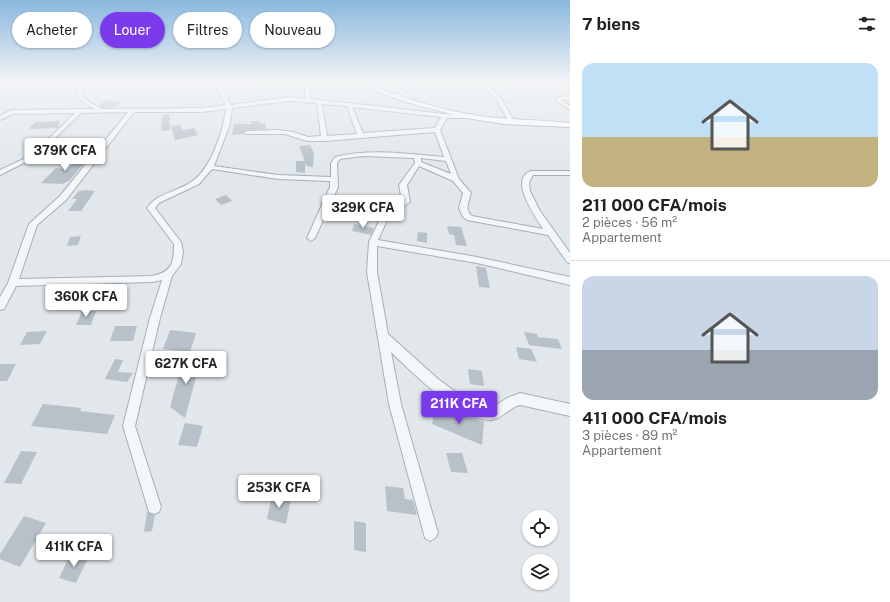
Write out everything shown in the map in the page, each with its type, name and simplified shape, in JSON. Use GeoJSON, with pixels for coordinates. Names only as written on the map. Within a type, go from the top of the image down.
{"type":"FeatureCollection","features":[{"type":"Feature","properties":{"kind":"street"},"geometry":{"type":"LineString","coordinates":[[0,118],[11,112],[101,110]]}},
{"type":"Feature","properties":{"kind":"street"},"geometry":{"type":"LineString","coordinates":[[0,306],[13,283],[33,224],[63,198],[133,110]]}},
{"type":"Feature","properties":{"kind":"street"},"geometry":{"type":"LineString","coordinates":[[154,507],[129,426],[129,420],[155,318],[168,275],[177,264],[178,244],[151,208],[152,204],[191,184],[210,167],[227,124],[229,110]]}},
{"type":"Feature","properties":{"kind":"street"},"geometry":{"type":"LineString","coordinates":[[320,110],[324,139]]}},
{"type":"Feature","properties":{"kind":"street"},"geometry":{"type":"LineString","coordinates":[[351,110],[361,136]]}},
{"type":"Feature","properties":{"kind":"street"},"geometry":{"type":"LineString","coordinates":[[398,110],[445,116],[467,116],[511,121],[570,124]]}},
{"type":"Feature","properties":{"kind":"street"},"geometry":{"type":"LineString","coordinates":[[445,110],[467,116]]}},
{"type":"Feature","properties":{"kind":"street"},"geometry":{"type":"LineString","coordinates":[[505,110],[511,121]]}},
{"type":"Feature","properties":{"kind":"street"},"geometry":{"type":"LineString","coordinates":[[0,173],[34,156],[80,111]]}},
{"type":"Feature","properties":{"kind":"street"},"geometry":{"type":"LineString","coordinates":[[437,130],[445,116]]}},
{"type":"Feature","properties":{"kind":"street"},"geometry":{"type":"LineString","coordinates":[[247,133],[286,132],[307,139],[324,139],[437,130]]}},
{"type":"Feature","properties":{"kind":"street"},"geometry":{"type":"LineString","coordinates":[[437,130],[456,179],[468,196],[463,208],[466,215],[470,218],[551,233]]}},
{"type":"Feature","properties":{"kind":"street"},"geometry":{"type":"LineString","coordinates":[[311,238],[334,183],[336,172],[334,160],[342,157],[374,155],[418,160],[449,159]]}},
{"type":"Feature","properties":{"kind":"street"},"geometry":{"type":"LineString","coordinates":[[418,160],[456,179]]}},
{"type":"Feature","properties":{"kind":"street"},"geometry":{"type":"LineString","coordinates":[[418,160],[403,185],[406,202],[385,216],[372,242],[372,272],[399,421],[430,533]]}},
{"type":"Feature","properties":{"kind":"street"},"geometry":{"type":"LineString","coordinates":[[210,167],[278,177],[321,180],[334,183]]}},
{"type":"Feature","properties":{"kind":"street"},"geometry":{"type":"LineString","coordinates":[[570,172],[536,172],[527,176],[525,183],[528,194],[536,211],[570,260]]}},
{"type":"Feature","properties":{"kind":"street"},"geometry":{"type":"LineString","coordinates":[[372,242],[477,260],[570,281]]}},
{"type":"Feature","properties":{"kind":"street"},"geometry":{"type":"LineString","coordinates":[[13,283],[152,279],[168,275]]}},
{"type":"Feature","properties":{"kind":"street"},"geometry":{"type":"LineString","coordinates":[[384,337],[408,360],[447,393],[461,404],[474,410],[486,414],[496,414],[512,400],[520,399],[570,410]]}},
{"type":"Feature","properties":{"kind":"building"},"geometry":{"type":"Polygon","coordinates":[[[169,114],[170,130],[161,131],[162,116],[169,114]]]}},
{"type":"Feature","properties":{"kind":"building"},"geometry":{"type":"Polygon","coordinates":[[[60,121],[58,128],[29,129],[35,122],[60,121]]]}},
{"type":"Feature","properties":{"kind":"building"},"geometry":{"type":"Polygon","coordinates":[[[251,121],[260,121],[261,124],[265,123],[266,129],[247,130],[244,131],[244,134],[232,135],[234,124],[251,124],[251,121]]]}},
{"type":"Feature","properties":{"kind":"building"},"geometry":{"type":"Polygon","coordinates":[[[181,125],[182,130],[194,128],[198,135],[175,140],[171,126],[181,125]]]}},
{"type":"Feature","properties":{"kind":"building"},"geometry":{"type":"Polygon","coordinates":[[[310,145],[314,153],[313,167],[307,166],[305,163],[305,173],[296,172],[296,161],[305,161],[299,146],[310,145]]]}},
{"type":"Feature","properties":{"kind":"building"},"geometry":{"type":"Polygon","coordinates":[[[80,156],[90,156],[69,181],[62,184],[41,183],[56,168],[68,169],[80,156]]]}},
{"type":"Feature","properties":{"kind":"building"},"geometry":{"type":"Polygon","coordinates":[[[79,191],[95,191],[81,211],[68,211],[77,199],[72,199],[79,191]]]}},
{"type":"Feature","properties":{"kind":"building"},"geometry":{"type":"Polygon","coordinates":[[[226,195],[232,201],[221,205],[215,199],[226,195]]]}},
{"type":"Feature","properties":{"kind":"building"},"geometry":{"type":"Polygon","coordinates":[[[368,197],[381,200],[378,207],[364,204],[368,197]]]}},
{"type":"Feature","properties":{"kind":"building"},"geometry":{"type":"Polygon","coordinates":[[[354,224],[374,228],[371,235],[352,231],[354,224]]]}},
{"type":"Feature","properties":{"kind":"building"},"geometry":{"type":"Polygon","coordinates":[[[447,226],[461,227],[467,246],[456,245],[454,235],[449,234],[447,226]]]}},
{"type":"Feature","properties":{"kind":"building"},"geometry":{"type":"Polygon","coordinates":[[[418,232],[427,233],[427,243],[417,241],[418,232]]]}},
{"type":"Feature","properties":{"kind":"building"},"geometry":{"type":"Polygon","coordinates":[[[81,236],[78,245],[67,246],[70,237],[81,236]]]}},
{"type":"Feature","properties":{"kind":"building"},"geometry":{"type":"Polygon","coordinates":[[[476,266],[486,268],[490,288],[479,287],[476,266]]]}},
{"type":"Feature","properties":{"kind":"building"},"geometry":{"type":"Polygon","coordinates":[[[82,311],[96,311],[91,325],[76,325],[82,311]]]}},
{"type":"Feature","properties":{"kind":"building"},"geometry":{"type":"Polygon","coordinates":[[[115,326],[137,326],[133,341],[110,341],[115,326]]]}},
{"type":"Feature","properties":{"kind":"building"},"geometry":{"type":"Polygon","coordinates":[[[170,330],[196,333],[190,352],[163,349],[170,330]]]}},
{"type":"Feature","properties":{"kind":"building"},"geometry":{"type":"Polygon","coordinates":[[[47,331],[40,344],[20,345],[27,332],[47,331]]]}},
{"type":"Feature","properties":{"kind":"building"},"geometry":{"type":"Polygon","coordinates":[[[524,332],[537,334],[538,337],[558,339],[562,349],[529,345],[524,332]]]}},
{"type":"Feature","properties":{"kind":"building"},"geometry":{"type":"Polygon","coordinates":[[[516,347],[531,349],[537,362],[519,359],[516,347]]]}},
{"type":"Feature","properties":{"kind":"building"},"geometry":{"type":"Polygon","coordinates":[[[115,359],[123,360],[118,372],[133,373],[127,382],[105,379],[115,359]]]}},
{"type":"Feature","properties":{"kind":"building"},"geometry":{"type":"Polygon","coordinates":[[[183,360],[206,362],[203,375],[197,374],[185,418],[170,407],[183,360]]]}},
{"type":"Feature","properties":{"kind":"building"},"geometry":{"type":"Polygon","coordinates":[[[0,364],[16,364],[7,381],[0,381],[0,364]]]}},
{"type":"Feature","properties":{"kind":"building"},"geometry":{"type":"Polygon","coordinates":[[[468,369],[482,371],[484,386],[470,384],[468,369]]]}},
{"type":"Feature","properties":{"kind":"building"},"geometry":{"type":"Polygon","coordinates":[[[43,404],[81,408],[80,411],[115,415],[107,434],[31,426],[43,404]]]}},
{"type":"Feature","properties":{"kind":"building"},"geometry":{"type":"Polygon","coordinates":[[[436,406],[484,422],[482,445],[432,424],[436,406]]]}},
{"type":"Feature","properties":{"kind":"building"},"geometry":{"type":"Polygon","coordinates":[[[185,423],[203,426],[197,447],[178,445],[185,423]]]}},
{"type":"Feature","properties":{"kind":"building"},"geometry":{"type":"Polygon","coordinates":[[[21,451],[37,452],[21,484],[4,483],[21,451]]]}},
{"type":"Feature","properties":{"kind":"building"},"geometry":{"type":"Polygon","coordinates":[[[446,453],[462,453],[468,473],[451,472],[446,453]]]}},
{"type":"Feature","properties":{"kind":"building"},"geometry":{"type":"Polygon","coordinates":[[[385,486],[403,488],[405,499],[413,500],[417,515],[387,511],[385,486]]]}},
{"type":"Feature","properties":{"kind":"building"},"geometry":{"type":"Polygon","coordinates":[[[272,494],[291,499],[286,524],[267,519],[272,494]]]}},
{"type":"Feature","properties":{"kind":"building"},"geometry":{"type":"Polygon","coordinates":[[[147,512],[155,515],[152,531],[144,532],[147,512]]]}},
{"type":"Feature","properties":{"kind":"building"},"geometry":{"type":"Polygon","coordinates":[[[24,516],[46,523],[20,567],[0,559],[0,554],[24,516]]]}},
{"type":"Feature","properties":{"kind":"building"},"geometry":{"type":"Polygon","coordinates":[[[354,521],[366,523],[366,552],[354,550],[354,521]]]}},
{"type":"Feature","properties":{"kind":"building"},"geometry":{"type":"Polygon","coordinates":[[[71,553],[88,558],[76,583],[59,578],[71,553]]]}}]}
